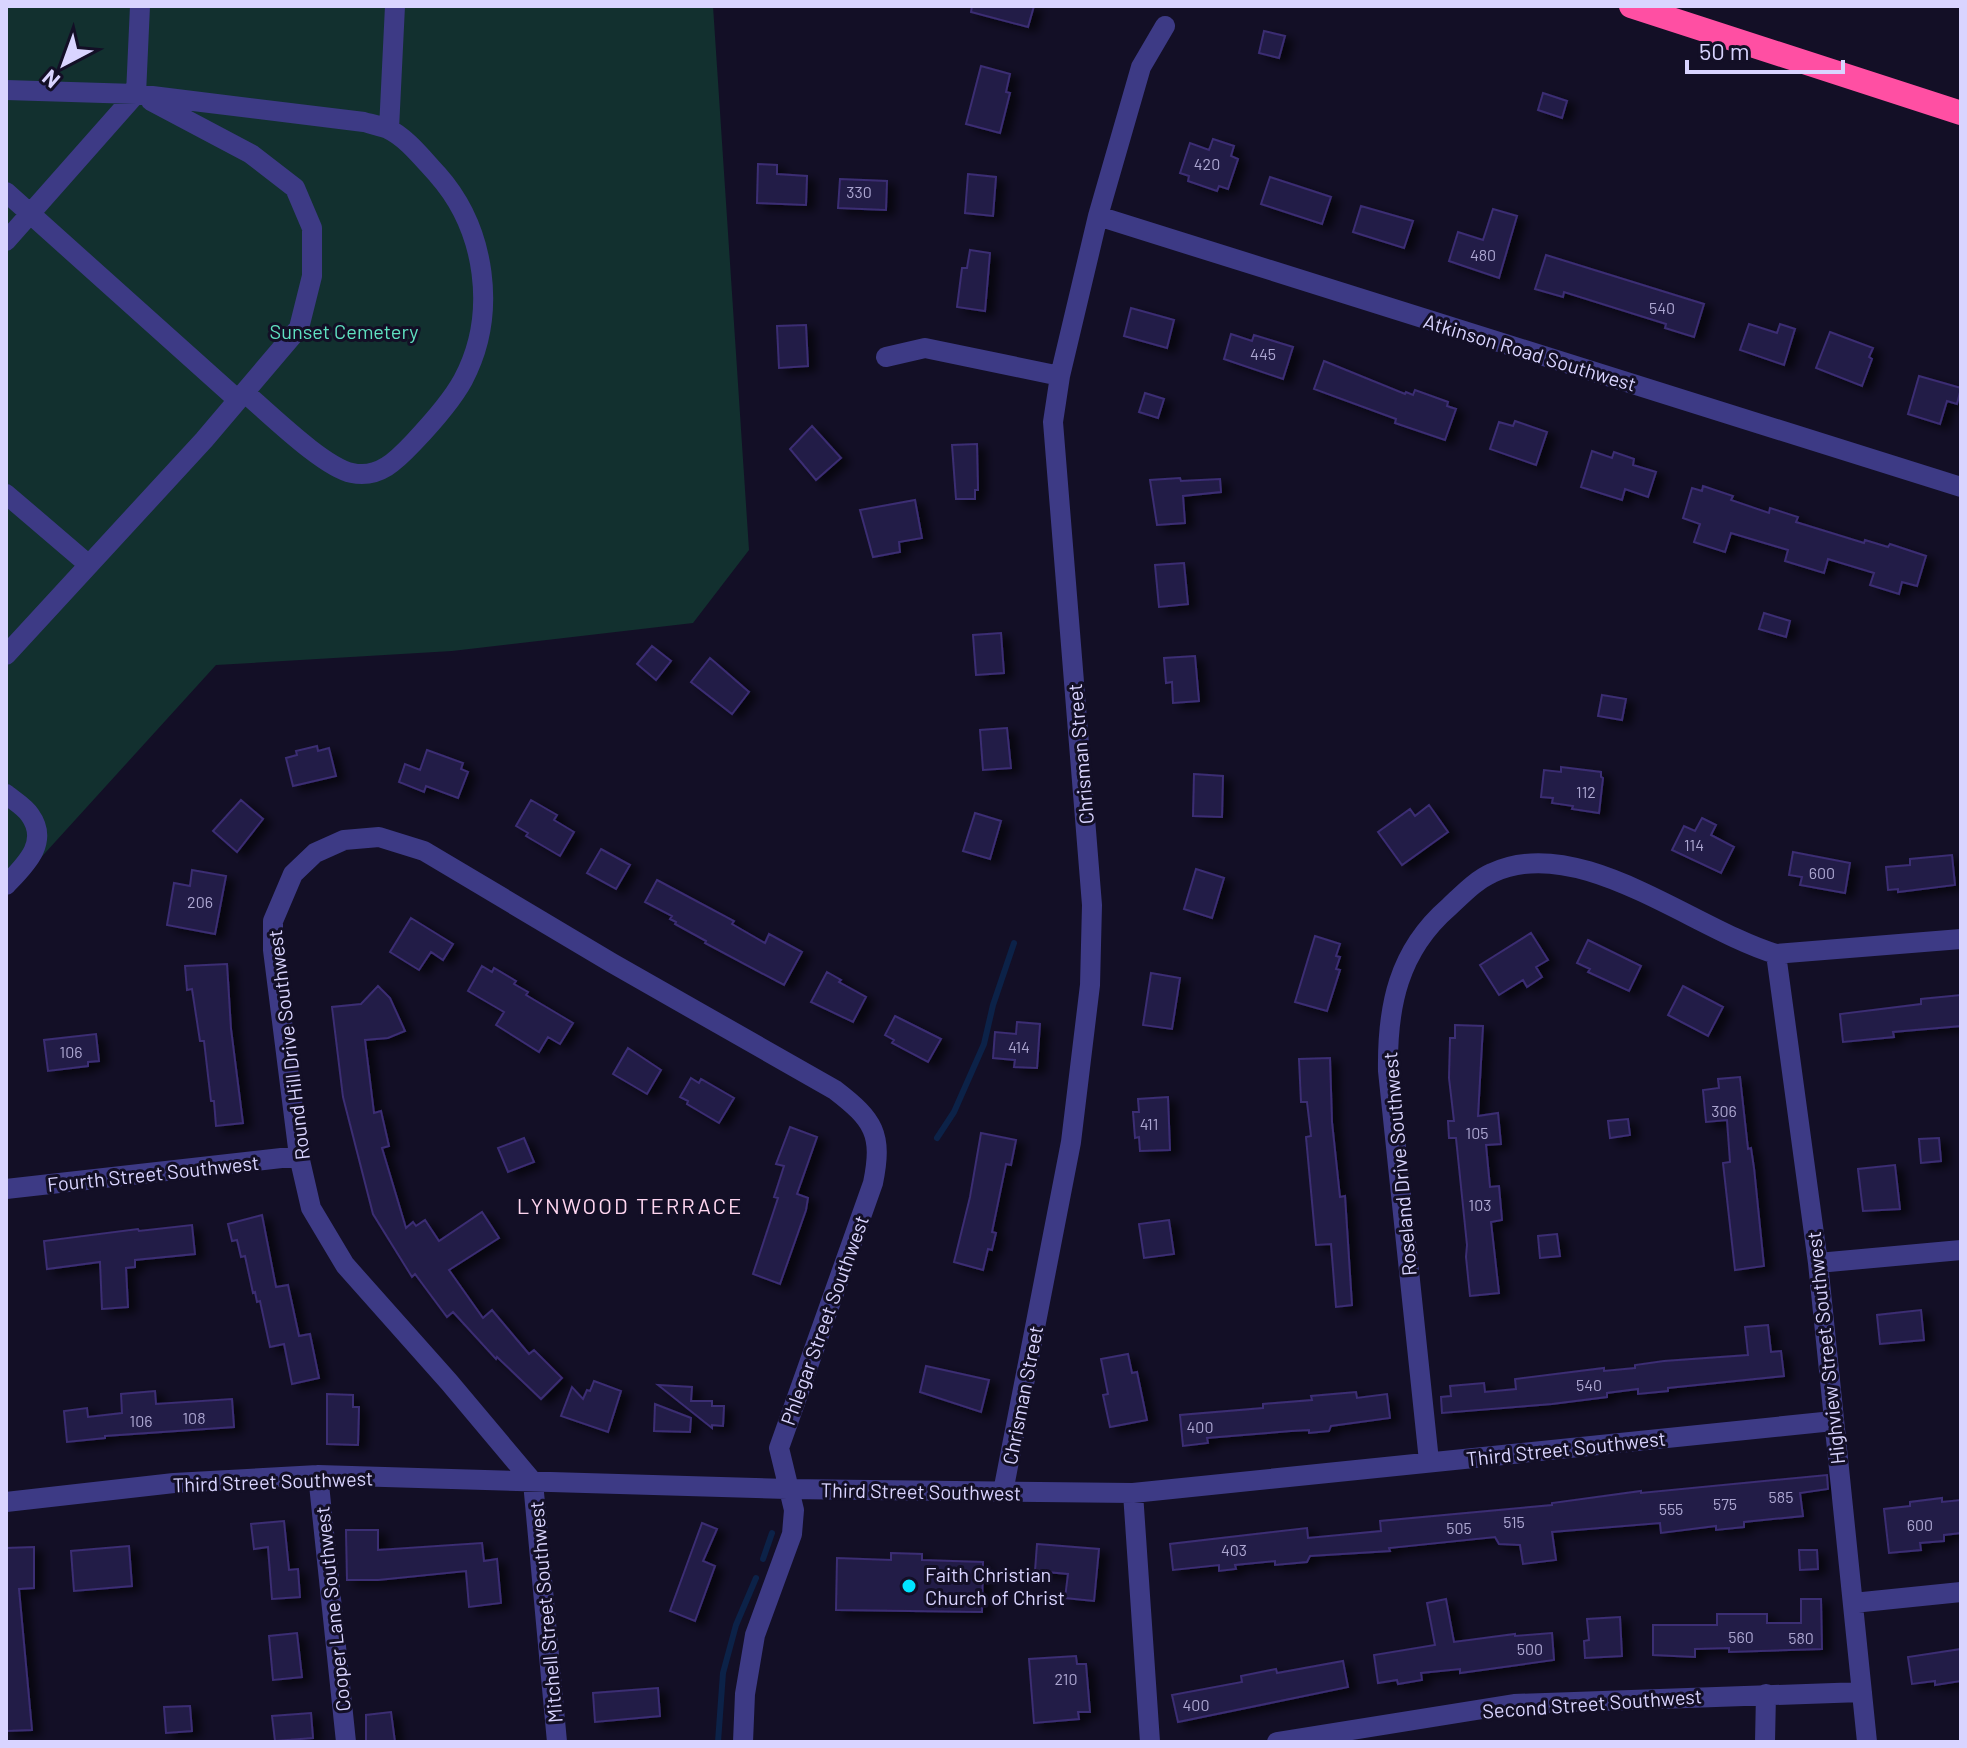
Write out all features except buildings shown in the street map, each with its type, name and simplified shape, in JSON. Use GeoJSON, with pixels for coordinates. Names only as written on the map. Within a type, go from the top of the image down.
{"type":"FeatureCollection","features":[{"type":"Feature","properties":{"kind":"highway"},"geometry":{"type":"LineString","coordinates":[[1631,6],[1961,113]]}},
{"type":"Feature","properties":{"kind":"street"},"geometry":{"type":"LineString","coordinates":[[6,241],[136,94],[140,6]]}},
{"type":"Feature","properties":{"kind":"street"},"geometry":{"type":"LineString","coordinates":[[389,129],[395,6]]}},
{"type":"Feature","properties":{"kind":"street","name":"Chrisman Street"},"geometry":{"type":"LineString","coordinates":[[1003,1492],[1071,1142],[1090,985],[1092,905],[1053,422],[1060,376],[1098,216],[1141,67],[1165,26]]}},
{"type":"Feature","properties":{"kind":"street"},"geometry":{"type":"LineString","coordinates":[[6,90],[136,94],[364,122],[389,129],[447,185],[472,232],[485,283],[476,349],[463,380],[394,463],[374,473],[352,473],[330,464],[242,396],[6,192]]}},
{"type":"Feature","properties":{"kind":"street"},"geometry":{"type":"LineString","coordinates":[[6,655],[242,396],[299,328],[312,276],[312,228],[295,188],[251,154],[136,94]]}},
{"type":"Feature","properties":{"kind":"street","name":"Atkinson Road Southwest"},"geometry":{"type":"LineString","coordinates":[[1098,216],[1961,487]]}},
{"type":"Feature","properties":{"kind":"street"},"geometry":{"type":"LineString","coordinates":[[886,357],[925,348],[1060,376]]}},
{"type":"Feature","properties":{"kind":"street"},"geometry":{"type":"LineString","coordinates":[[6,494],[89,565]]}},
{"type":"Feature","properties":{"kind":"street"},"geometry":{"type":"LineString","coordinates":[[6,794],[31,815],[37,836],[34,854],[6,885]]}},
{"type":"Feature","properties":{"kind":"street","name":"Round Hill Drive Southwest"},"geometry":{"type":"LineString","coordinates":[[533,1482],[345,1265],[311,1208],[299,1156],[273,950],[273,921],[293,874],[315,853],[344,840],[379,837],[424,851],[835,1090],[860,1109],[874,1131]]}},
{"type":"Feature","properties":{"kind":"street","name":"Roseland Drive Southwest"},"geometry":{"type":"LineString","coordinates":[[1429,1461],[1388,1071],[1388,1029],[1398,978],[1420,937],[1442,912],[1491,873],[1523,864],[1561,864],[1605,875],[1746,945],[1776,954]]}},
{"type":"Feature","properties":{"kind":"street"},"geometry":{"type":"LineString","coordinates":[[1776,954],[1961,939]]}},
{"type":"Feature","properties":{"kind":"street","name":"Highview Street Southwest"},"geometry":{"type":"LineString","coordinates":[[1776,954],[1818,1263],[1867,1742]]}},
{"type":"Feature","properties":{"kind":"street","name":"Phlegar Street Southwest"},"geometry":{"type":"LineString","coordinates":[[743,1742],[745,1694],[755,1635],[792,1534],[794,1510],[779,1448],[873,1183],[879,1156],[874,1131]]}},
{"type":"Feature","properties":{"kind":"street","name":"Fourth Street Southwest"},"geometry":{"type":"LineString","coordinates":[[6,1189],[299,1156]]}},
{"type":"Feature","properties":{"kind":"street"},"geometry":{"type":"LineString","coordinates":[[1818,1263],[1961,1250]]}},
{"type":"Feature","properties":{"kind":"street","name":"Third Street Southwest"},"geometry":{"type":"LineString","coordinates":[[6,1502],[174,1483],[318,1475],[787,1489],[1133,1493],[1833,1421]]}},
{"type":"Feature","properties":{"kind":"street","name":"Cooper Lane Southwest"},"geometry":{"type":"LineString","coordinates":[[318,1475],[346,1742]]}},
{"type":"Feature","properties":{"kind":"street","name":"Mitchell Street Southwest"},"geometry":{"type":"LineString","coordinates":[[533,1482],[557,1742]]}},
{"type":"Feature","properties":{"kind":"street"},"geometry":{"type":"LineString","coordinates":[[1133,1493],[1150,1742]]}},
{"type":"Feature","properties":{"kind":"street"},"geometry":{"type":"LineString","coordinates":[[1853,1603],[1961,1592]]}},
{"type":"Feature","properties":{"kind":"street","name":"Second Street Southwest"},"geometry":{"type":"LineString","coordinates":[[1278,1742],[1514,1704],[1862,1692]]}},
{"type":"Feature","properties":{"kind":"street"},"geometry":{"type":"LineString","coordinates":[[1765,1742],[1766,1694]]}},
{"type":"Feature","properties":{"kind":"green space","name":"Sunset Cemetery"},"geometry":{"type":"Polygon","coordinates":[[[6,6],[713,6],[749,550],[693,623],[452,651],[216,665],[6,896],[6,6]]]}},
{"type":"Feature","properties":{"kind":"waterway"},"geometry":{"type":"LineString","coordinates":[[937,1138],[954,1112],[984,1044],[993,1005],[1014,943]]}},
{"type":"Feature","properties":{"kind":"waterway"},"geometry":{"type":"LineString","coordinates":[[763,1559],[772,1533]]}},
{"type":"Feature","properties":{"kind":"waterway"},"geometry":{"type":"LineString","coordinates":[[718,1742],[723,1673],[736,1625],[756,1578]]}},
{"type":"Feature","properties":{"kind":"place","name":"Faith Christian Church of Christ"},"geometry":{"type":"Point","coordinates":[909,1586]}},
{"type":"Feature","properties":{"kind":"district","name":"LYNWOOD TERRACE"},"geometry":{"type":"Point","coordinates":[630,1205]}}]}
